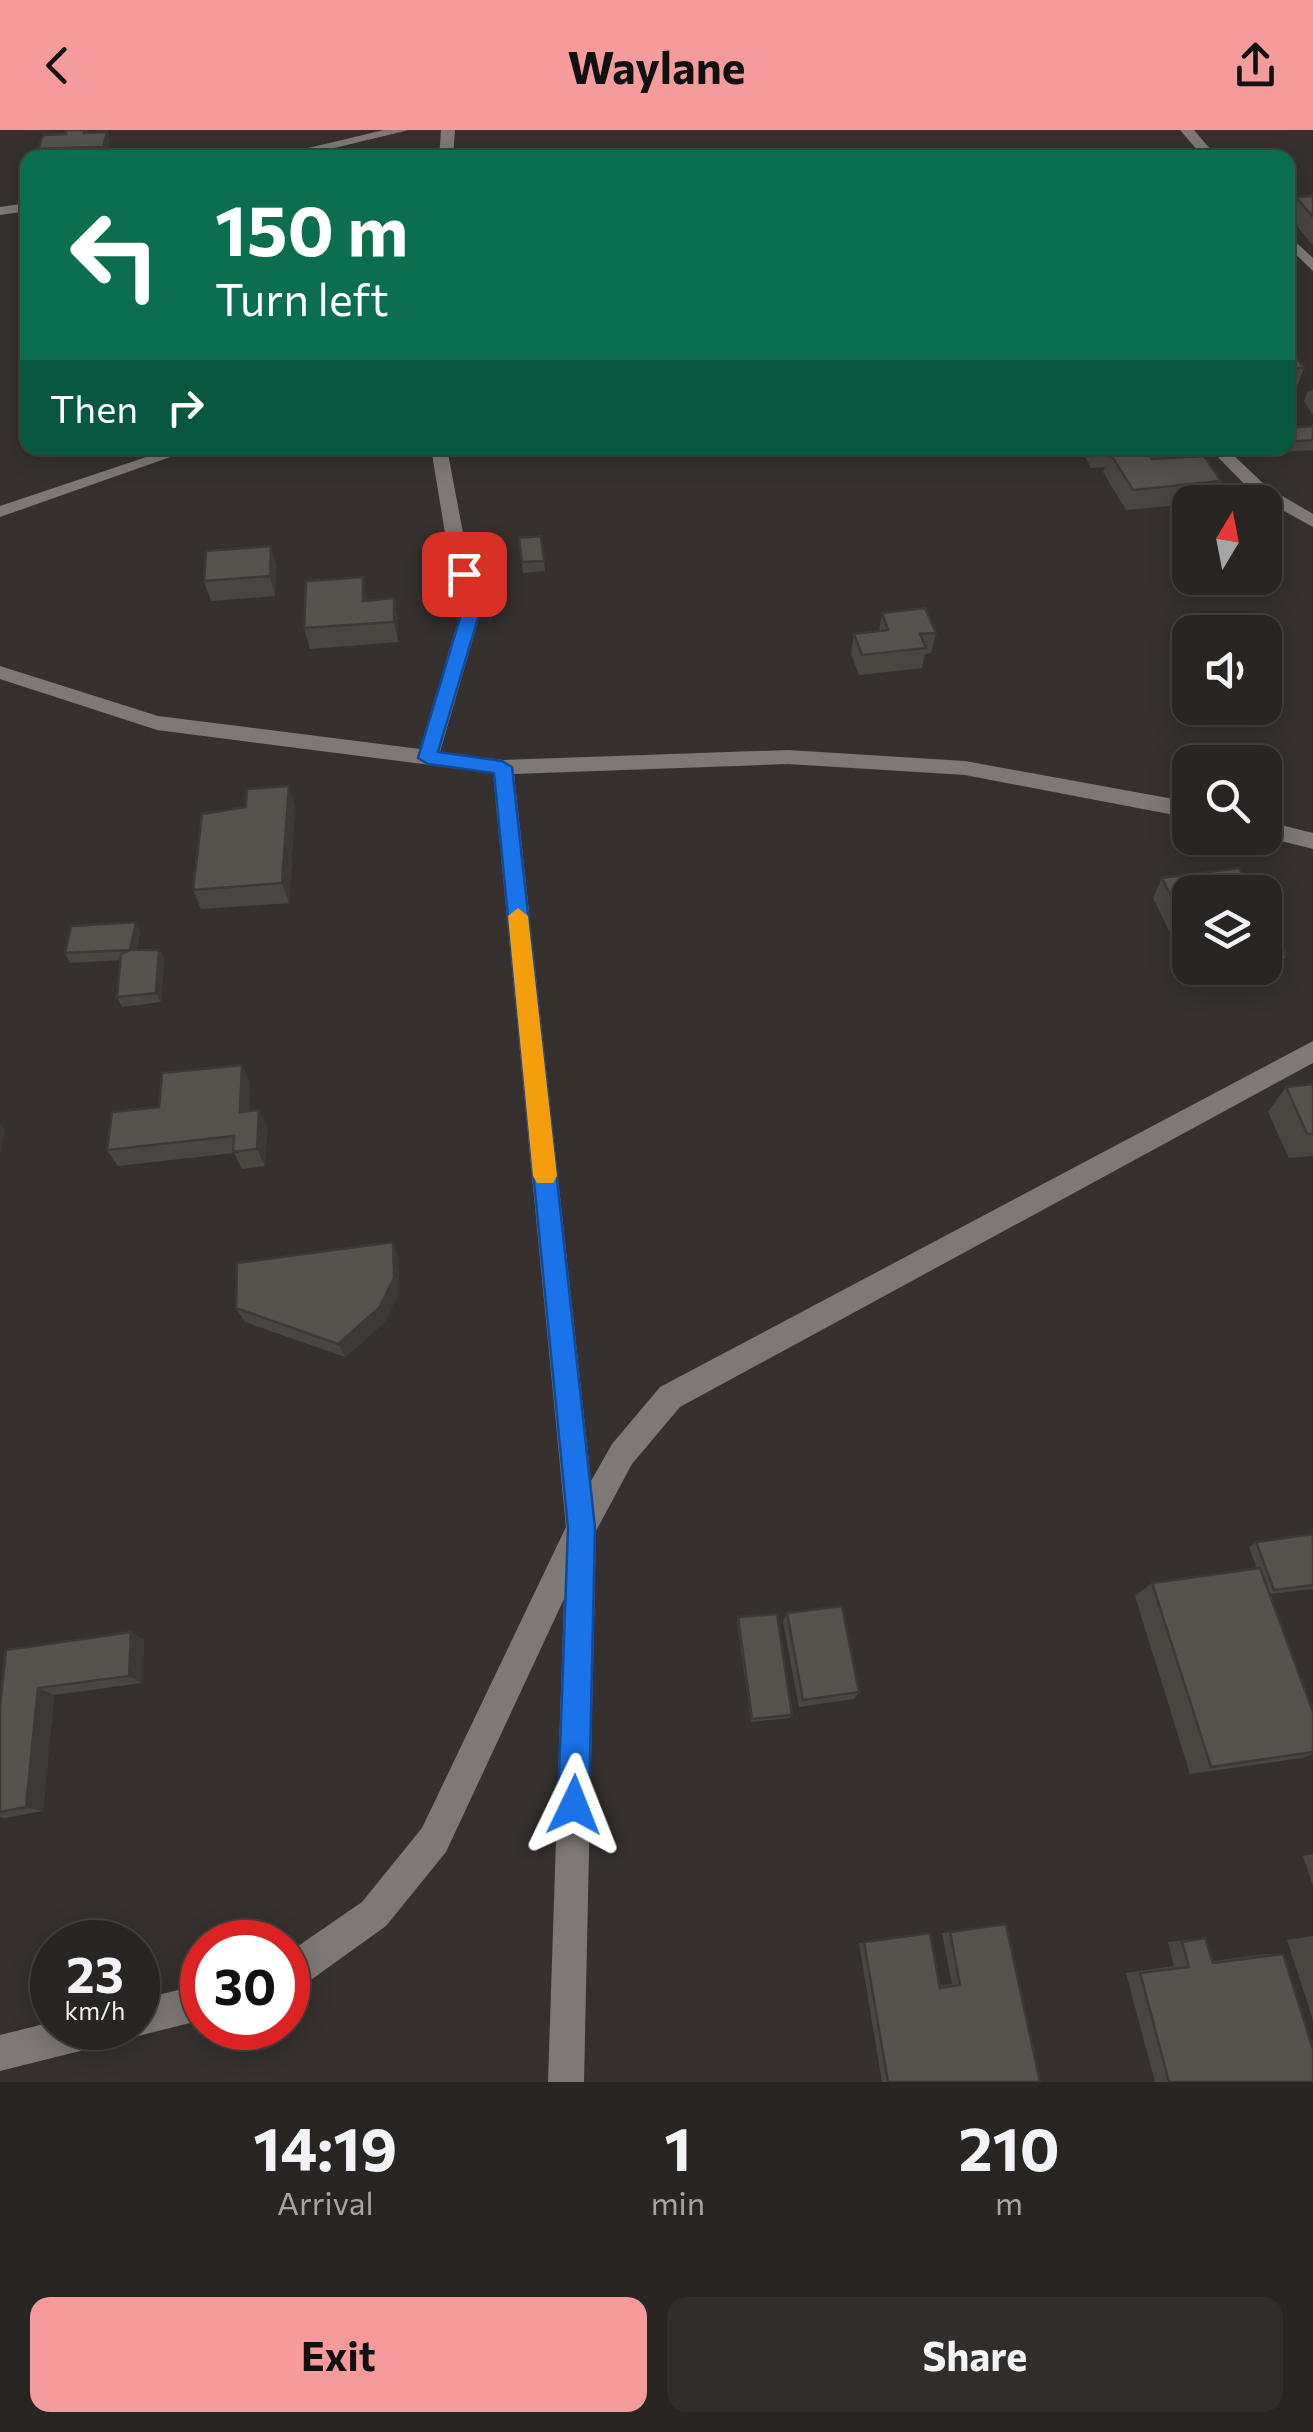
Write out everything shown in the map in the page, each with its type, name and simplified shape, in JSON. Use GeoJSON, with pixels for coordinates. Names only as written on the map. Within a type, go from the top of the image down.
{"type":"FeatureCollection","features":[{"type":"Feature","properties":{"kind":"street"},"geometry":{"type":"LineString","coordinates":[[309,150],[402,130]]}},
{"type":"Feature","properties":{"kind":"street"},"geometry":{"type":"LineString","coordinates":[[1187,130],[1205,150]]}},
{"type":"Feature","properties":{"kind":"street"},"geometry":{"type":"LineString","coordinates":[[1295,248],[1312,266]]}},
{"type":"Feature","properties":{"kind":"street"},"geometry":{"type":"LineString","coordinates":[[0,512],[167,455]]}},
{"type":"Feature","properties":{"kind":"street"},"geometry":{"type":"LineString","coordinates":[[428,758],[469,618],[440,455]]}},
{"type":"Feature","properties":{"kind":"street"},"geometry":{"type":"LineString","coordinates":[[1224,455],[1261,490],[1313,522]]}},
{"type":"Feature","properties":{"kind":"street"},"geometry":{"type":"LineString","coordinates":[[0,672],[157,723],[502,767],[788,757],[965,768],[1172,807]]}},
{"type":"Feature","properties":{"kind":"street"},"geometry":{"type":"LineString","coordinates":[[502,767],[581,1528],[566,2082]]}},
{"type":"Feature","properties":{"kind":"street"},"geometry":{"type":"LineString","coordinates":[[1282,833],[1313,841]]}},
{"type":"Feature","properties":{"kind":"street"},"geometry":{"type":"LineString","coordinates":[[310,1959],[374,1914],[434,1840],[581,1528],[622,1454],[670,1397],[1313,1051]]}},
{"type":"Feature","properties":{"kind":"street"},"geometry":{"type":"LineString","coordinates":[[0,2053],[30,2046]]}},
{"type":"Feature","properties":{"kind":"building"},"geometry":{"type":"Polygon","coordinates":[[[66,130],[107,132],[103,147],[38,149],[43,135],[66,134],[66,130]]]}},
{"type":"Feature","properties":{"kind":"building"},"geometry":{"type":"Polygon","coordinates":[[[1313,196],[1313,217],[1296,197],[1313,196]]]}},
{"type":"Feature","properties":{"kind":"building"},"geometry":{"type":"Polygon","coordinates":[[[1313,426],[1313,440],[1295,441],[1295,427],[1313,426]]]}},
{"type":"Feature","properties":{"kind":"building"},"geometry":{"type":"Polygon","coordinates":[[[1111,455],[1149,455],[1152,459],[1204,456],[1221,481],[1133,490],[1111,455]]]}},
{"type":"Feature","properties":{"kind":"building"},"geometry":{"type":"Polygon","coordinates":[[[541,536],[544,561],[522,562],[519,538],[541,536]]]}},
{"type":"Feature","properties":{"kind":"building"},"geometry":{"type":"Polygon","coordinates":[[[271,546],[270,576],[204,581],[206,551],[271,546]]]}},
{"type":"Feature","properties":{"kind":"building"},"geometry":{"type":"Polygon","coordinates":[[[363,577],[363,601],[394,598],[394,622],[304,628],[306,581],[363,577]]]}},
{"type":"Feature","properties":{"kind":"building"},"geometry":{"type":"Polygon","coordinates":[[[925,608],[936,633],[920,634],[926,648],[862,655],[854,634],[888,630],[882,613],[925,608]]]}},
{"type":"Feature","properties":{"kind":"building"},"geometry":{"type":"Polygon","coordinates":[[[289,786],[282,883],[193,890],[202,814],[246,807],[247,789],[289,786]]]}},
{"type":"Feature","properties":{"kind":"building"},"geometry":{"type":"Polygon","coordinates":[[[1239,868],[1243,875],[1185,875],[1239,868]]]}},
{"type":"Feature","properties":{"kind":"building"},"geometry":{"type":"Polygon","coordinates":[[[1172,877],[1172,898],[1162,878],[1172,877]]]}},
{"type":"Feature","properties":{"kind":"building"},"geometry":{"type":"Polygon","coordinates":[[[136,922],[130,950],[65,953],[71,926],[136,922]]]}},
{"type":"Feature","properties":{"kind":"building"},"geometry":{"type":"Polygon","coordinates":[[[130,950],[159,950],[156,993],[117,997],[121,954],[130,950]]]}},
{"type":"Feature","properties":{"kind":"building"},"geometry":{"type":"Polygon","coordinates":[[[242,1065],[240,1112],[259,1110],[257,1149],[233,1152],[234,1136],[107,1150],[112,1112],[159,1107],[162,1073],[242,1065]]]}},
{"type":"Feature","properties":{"kind":"building"},"geometry":{"type":"Polygon","coordinates":[[[1313,1084],[1313,1134],[1307,1134],[1286,1087],[1313,1084]]]}},
{"type":"Feature","properties":{"kind":"building"},"geometry":{"type":"Polygon","coordinates":[[[393,1242],[394,1278],[379,1308],[338,1344],[236,1308],[237,1263],[393,1242]]]}},
{"type":"Feature","properties":{"kind":"building"},"geometry":{"type":"Polygon","coordinates":[[[1313,1534],[1313,1585],[1274,1590],[1256,1542],[1313,1534]]]}},
{"type":"Feature","properties":{"kind":"building"},"geometry":{"type":"Polygon","coordinates":[[[1260,1568],[1313,1712],[1313,1752],[1211,1767],[1152,1583],[1260,1568]]]}},
{"type":"Feature","properties":{"kind":"building"},"geometry":{"type":"Polygon","coordinates":[[[842,1606],[859,1692],[803,1700],[787,1613],[842,1606]]]}},
{"type":"Feature","properties":{"kind":"building"},"geometry":{"type":"Polygon","coordinates":[[[777,1614],[792,1715],[752,1719],[738,1617],[777,1614]]]}},
{"type":"Feature","properties":{"kind":"building"},"geometry":{"type":"Polygon","coordinates":[[[131,1632],[129,1676],[38,1688],[26,1807],[0,1812],[0,1705],[6,1650],[131,1632]]]}},
{"type":"Feature","properties":{"kind":"building"},"geometry":{"type":"Polygon","coordinates":[[[1006,1924],[1040,2082],[888,2082],[864,1942],[930,1933],[940,1988],[960,1985],[950,1932],[1006,1924]]]}},
{"type":"Feature","properties":{"kind":"building"},"geometry":{"type":"Polygon","coordinates":[[[1205,1938],[1213,1963],[1283,1954],[1313,2049],[1313,2082],[1169,2082],[1140,1973],[1189,1967],[1182,1942],[1205,1938]]]}},
{"type":"Feature","properties":{"kind":"slow traffic"},"geometry":{"type":"LineString","coordinates":[[518,916],[545,1176]]}},
{"type":"Feature","properties":{"kind":"route"},"geometry":{"type":"LineString","coordinates":[[464,574],[469,618],[428,758],[502,767],[581,1528],[574,1805]]}}]}
